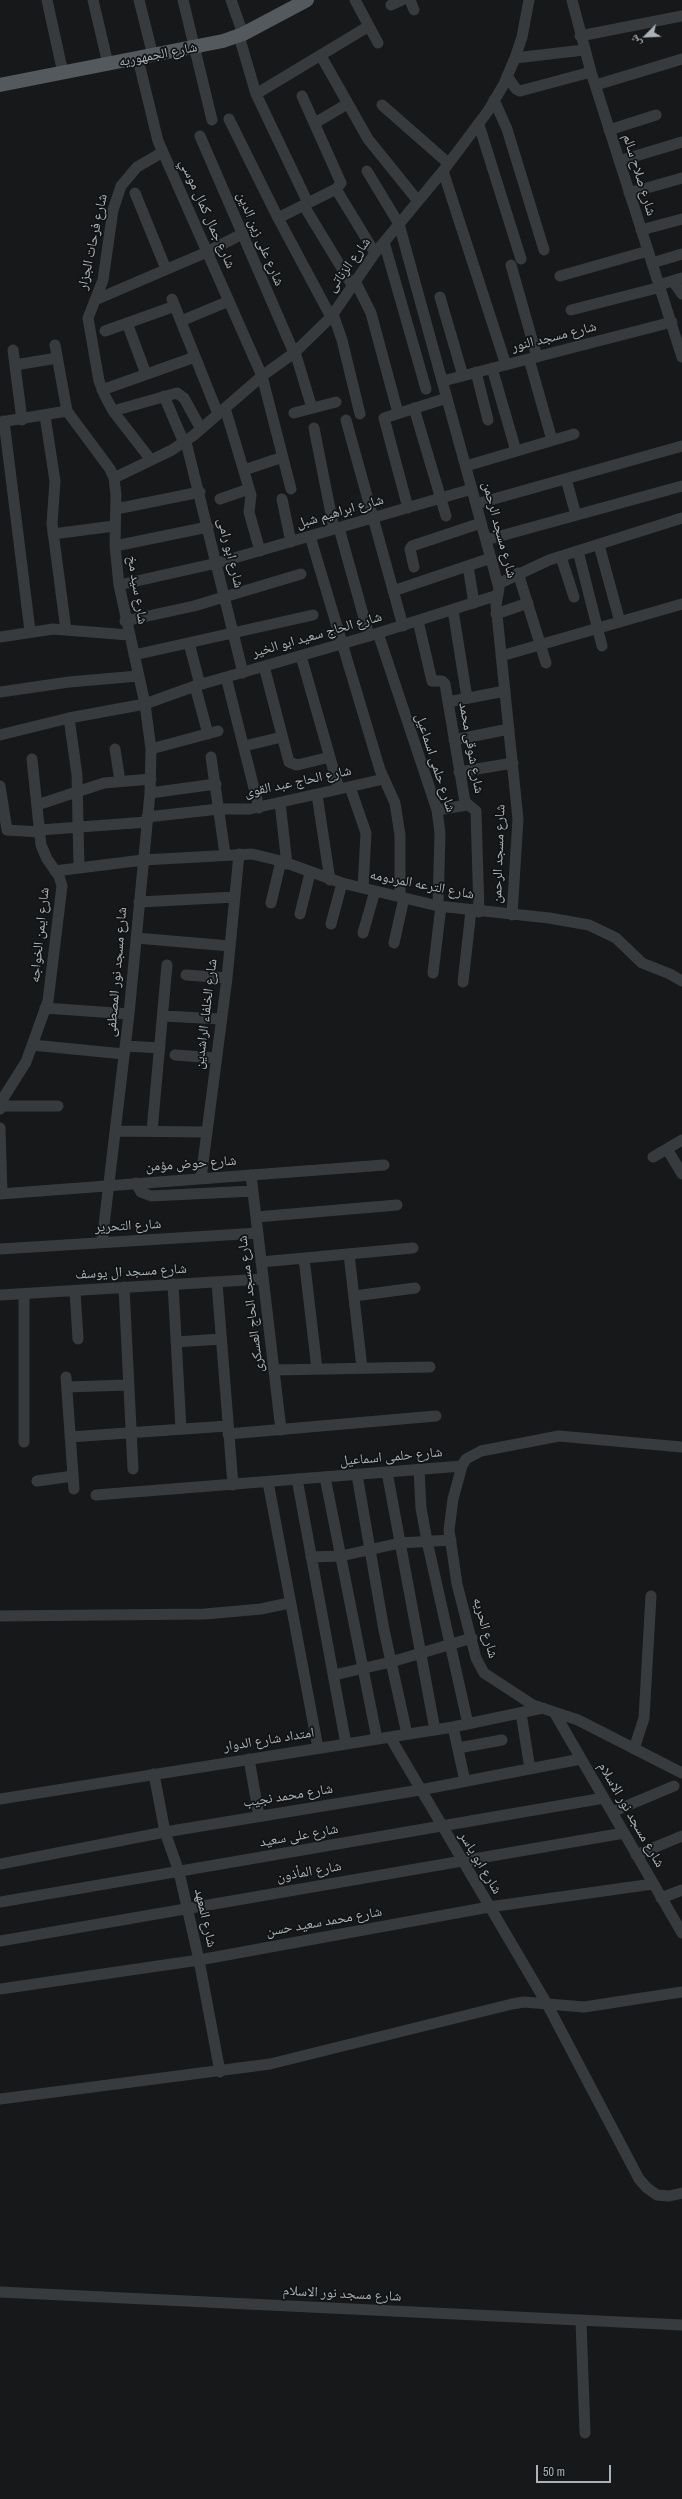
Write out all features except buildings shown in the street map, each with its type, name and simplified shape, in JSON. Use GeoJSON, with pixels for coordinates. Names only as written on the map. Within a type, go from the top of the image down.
{"type":"FeatureCollection","features":[{"type":"Feature","properties":{"kind":"main road","name":"شارع الجمهوريه"},"geometry":{"type":"LineString","coordinates":[[0,84],[195,48],[241,35],[307,0]]}},
{"type":"Feature","properties":{"kind":"street"},"geometry":{"type":"LineString","coordinates":[[46,0],[63,73]]}},
{"type":"Feature","properties":{"kind":"street"},"geometry":{"type":"LineString","coordinates":[[92,0],[108,64]]}},
{"type":"Feature","properties":{"kind":"street"},"geometry":{"type":"LineString","coordinates":[[139,0],[153,56]]}},
{"type":"Feature","properties":{"kind":"street"},"geometry":{"type":"LineString","coordinates":[[183,0],[212,120]]}},
{"type":"Feature","properties":{"kind":"street"},"geometry":{"type":"LineString","coordinates":[[231,0],[256,94],[306,204],[371,312],[398,413]]}},
{"type":"Feature","properties":{"kind":"street"},"geometry":{"type":"LineString","coordinates":[[355,0],[378,43]]}},
{"type":"Feature","properties":{"kind":"street"},"geometry":{"type":"LineString","coordinates":[[391,5],[402,0]]}},
{"type":"Feature","properties":{"kind":"street","name":"شارع الزناتى"},"geometry":{"type":"LineString","coordinates":[[114,478],[185,442],[262,376],[294,353],[332,315],[375,253],[479,125],[507,76],[515,58],[522,37],[529,0]]}},
{"type":"Feature","properties":{"kind":"street","name":"شارع صلاح سالم"},"geometry":{"type":"LineString","coordinates":[[572,0],[584,50],[640,230],[672,322],[682,357]]}},
{"type":"Feature","properties":{"kind":"street"},"geometry":{"type":"LineString","coordinates":[[580,36],[682,16]]}},
{"type":"Feature","properties":{"kind":"street"},"geometry":{"type":"LineString","coordinates":[[256,94],[369,26]]}},
{"type":"Feature","properties":{"kind":"street"},"geometry":{"type":"LineString","coordinates":[[515,58],[584,50]]}},
{"type":"Feature","properties":{"kind":"street"},"geometry":{"type":"LineString","coordinates":[[321,56],[368,139],[418,201]]}},
{"type":"Feature","properties":{"kind":"street","name":"شارع جمال كمال موسي"},"geometry":{"type":"LineString","coordinates":[[138,59],[154,130],[262,376],[291,489]]}},
{"type":"Feature","properties":{"kind":"street"},"geometry":{"type":"LineString","coordinates":[[596,85],[682,59]]}},
{"type":"Feature","properties":{"kind":"street"},"geometry":{"type":"LineString","coordinates":[[507,76],[520,92],[591,72]]}},
{"type":"Feature","properties":{"kind":"street"},"geometry":{"type":"LineString","coordinates":[[278,218],[336,189],[341,183],[341,178],[302,96]]}},
{"type":"Feature","properties":{"kind":"street"},"geometry":{"type":"LineString","coordinates":[[494,100],[507,129],[544,250]]}},
{"type":"Feature","properties":{"kind":"street"},"geometry":{"type":"LineString","coordinates":[[315,123],[347,104]]}},
{"type":"Feature","properties":{"kind":"street"},"geometry":{"type":"LineString","coordinates":[[382,105],[446,167],[506,365]]}},
{"type":"Feature","properties":{"kind":"street"},"geometry":{"type":"LineString","coordinates":[[610,130],[656,115]]}},
{"type":"Feature","properties":{"kind":"street"},"geometry":{"type":"LineString","coordinates":[[229,118],[278,218],[332,315],[342,340],[360,414]]}},
{"type":"Feature","properties":{"kind":"street"},"geometry":{"type":"LineString","coordinates":[[479,125],[521,259]]}},
{"type":"Feature","properties":{"kind":"street","name":"شارع على زين الدين"},"geometry":{"type":"LineString","coordinates":[[200,136],[294,353],[312,408]]}},
{"type":"Feature","properties":{"kind":"street"},"geometry":{"type":"LineString","coordinates":[[619,161],[682,142]]}},
{"type":"Feature","properties":{"kind":"street","name":"شارع فرحات الجزار"},"geometry":{"type":"LineString","coordinates":[[151,460],[113,411],[102,390],[88,326],[88,318],[103,280],[113,210],[121,186],[137,167],[163,152]]}},
{"type":"Feature","properties":{"kind":"street","name":"شارع مسجد الرحمن"},"geometry":{"type":"LineString","coordinates":[[367,171],[399,224],[491,558],[498,589],[496,614],[518,819],[512,915]]}},
{"type":"Feature","properties":{"kind":"street"},"geometry":{"type":"LineString","coordinates":[[629,193],[682,178]]}},
{"type":"Feature","properties":{"kind":"street"},"geometry":{"type":"LineString","coordinates":[[336,189],[375,253]]}},
{"type":"Feature","properties":{"kind":"street"},"geometry":{"type":"LineString","coordinates":[[136,193],[166,269]]}},
{"type":"Feature","properties":{"kind":"street"},"geometry":{"type":"LineString","coordinates":[[640,230],[682,219]]}},
{"type":"Feature","properties":{"kind":"street"},"geometry":{"type":"LineString","coordinates":[[95,300],[208,252],[242,234]]}},
{"type":"Feature","properties":{"kind":"street"},"geometry":{"type":"LineString","coordinates":[[384,242],[426,389]]}},
{"type":"Feature","properties":{"kind":"street"},"geometry":{"type":"LineString","coordinates":[[560,276],[648,250]]}},
{"type":"Feature","properties":{"kind":"street"},"geometry":{"type":"LineString","coordinates":[[652,263],[682,254]]}},
{"type":"Feature","properties":{"kind":"street"},"geometry":{"type":"LineString","coordinates":[[511,266],[552,440]]}},
{"type":"Feature","properties":{"kind":"street"},"geometry":{"type":"LineString","coordinates":[[571,310],[678,280],[682,294]]}},
{"type":"Feature","properties":{"kind":"street"},"geometry":{"type":"LineString","coordinates":[[440,297],[463,376]]}},
{"type":"Feature","properties":{"kind":"street"},"geometry":{"type":"LineString","coordinates":[[181,321],[229,301]]}},
{"type":"Feature","properties":{"kind":"street"},"geometry":{"type":"LineString","coordinates":[[105,331],[173,303],[195,357],[221,411],[244,470],[252,499],[249,512],[260,551]]}},
{"type":"Feature","properties":{"kind":"street","name":"شارع مسجد النور"},"geometry":{"type":"LineString","coordinates":[[442,381],[672,322]]}},
{"type":"Feature","properties":{"kind":"street"},"geometry":{"type":"LineString","coordinates":[[127,323],[146,374]]}},
{"type":"Feature","properties":{"kind":"street"},"geometry":{"type":"LineString","coordinates":[[55,345],[67,411],[114,478]]}},
{"type":"Feature","properties":{"kind":"street"},"geometry":{"type":"LineString","coordinates":[[13,350],[22,420]]}},
{"type":"Feature","properties":{"kind":"street"},"geometry":{"type":"LineString","coordinates":[[102,390],[195,357]]}},
{"type":"Feature","properties":{"kind":"street"},"geometry":{"type":"LineString","coordinates":[[15,365],[57,358]]}},
{"type":"Feature","properties":{"kind":"street"},"geometry":{"type":"LineString","coordinates":[[492,368],[516,451]]}},
{"type":"Feature","properties":{"kind":"street"},"geometry":{"type":"LineString","coordinates":[[476,372],[488,420]]}},
{"type":"Feature","properties":{"kind":"street"},"geometry":{"type":"LineString","coordinates":[[113,411],[177,393],[181,394],[201,429]]}},
{"type":"Feature","properties":{"kind":"street","name":"شارع ابو رامى"},"geometry":{"type":"LineString","coordinates":[[164,396],[185,442],[200,492],[243,673]]}},
{"type":"Feature","properties":{"kind":"street"},"geometry":{"type":"LineString","coordinates":[[408,508],[384,419],[398,413],[447,398]]}},
{"type":"Feature","properties":{"kind":"street"},"geometry":{"type":"LineString","coordinates":[[294,412],[312,408],[317,409],[336,402]]}},
{"type":"Feature","properties":{"kind":"street"},"geometry":{"type":"LineString","coordinates":[[414,408],[446,516]]}},
{"type":"Feature","properties":{"kind":"street"},"geometry":{"type":"LineString","coordinates":[[30,631],[2,422],[22,420],[67,411]]}},
{"type":"Feature","properties":{"kind":"street"},"geometry":{"type":"LineString","coordinates":[[45,416],[54,481],[51,515],[66,630]]}},
{"type":"Feature","properties":{"kind":"street"},"geometry":{"type":"LineString","coordinates":[[346,420],[402,626]]}},
{"type":"Feature","properties":{"kind":"street","name":"شارع حلمى اسماعيل"},"geometry":{"type":"LineString","coordinates":[[314,428],[337,529],[373,635],[437,810],[440,833],[439,906],[433,973]]}},
{"type":"Feature","properties":{"kind":"street"},"geometry":{"type":"LineString","coordinates":[[466,466],[574,434]]}},
{"type":"Feature","properties":{"kind":"street"},"geometry":{"type":"LineString","coordinates":[[476,504],[682,446]]}},
{"type":"Feature","properties":{"kind":"street"},"geometry":{"type":"LineString","coordinates":[[244,470],[283,457]]}},
{"type":"Feature","properties":{"kind":"street","name":"شارع سيد مخ"},"geometry":{"type":"LineString","coordinates":[[114,478],[116,509],[114,526],[118,585],[145,704]]}},
{"type":"Feature","properties":{"kind":"street"},"geometry":{"type":"LineString","coordinates":[[566,479],[576,515]]}},
{"type":"Feature","properties":{"kind":"street"},"geometry":{"type":"LineString","coordinates":[[486,540],[682,486]]}},
{"type":"Feature","properties":{"kind":"street"},"geometry":{"type":"LineString","coordinates":[[220,499],[249,489]]}},
{"type":"Feature","properties":{"kind":"street","name":"شارع ابراهيم شبل"},"geometry":{"type":"LineString","coordinates":[[118,585],[217,563],[472,489]]}},
{"type":"Feature","properties":{"kind":"street"},"geometry":{"type":"LineString","coordinates":[[116,509],[200,492]]}},
{"type":"Feature","properties":{"kind":"street"},"geometry":{"type":"LineString","coordinates":[[282,499],[291,542]]}},
{"type":"Feature","properties":{"kind":"street","name":"شارع الحاج سعيد ابو الخير"},"geometry":{"type":"LineString","coordinates":[[0,735],[69,718],[145,704],[197,685],[302,656],[453,610],[474,603],[498,589],[518,573],[578,551],[682,518]]}},
{"type":"Feature","properties":{"kind":"street"},"geometry":{"type":"LineString","coordinates":[[414,567],[410,549],[412,546],[481,523]]}},
{"type":"Feature","properties":{"kind":"street"},"geometry":{"type":"LineString","coordinates":[[53,534],[114,526]]}},
{"type":"Feature","properties":{"kind":"street"},"geometry":{"type":"LineString","coordinates":[[115,546],[208,527]]}},
{"type":"Feature","properties":{"kind":"street"},"geometry":{"type":"LineString","coordinates":[[310,536],[341,644],[384,779],[396,803],[399,817],[402,898],[394,943]]}},
{"type":"Feature","properties":{"kind":"street"},"geometry":{"type":"LineString","coordinates":[[599,545],[620,622]]}},
{"type":"Feature","properties":{"kind":"street"},"geometry":{"type":"LineString","coordinates":[[578,551],[602,646]]}},
{"type":"Feature","properties":{"kind":"street"},"geometry":{"type":"LineString","coordinates":[[561,557],[574,597]]}},
{"type":"Feature","properties":{"kind":"street"},"geometry":{"type":"LineString","coordinates":[[393,591],[491,558]]}},
{"type":"Feature","properties":{"kind":"street"},"geometry":{"type":"LineString","coordinates":[[468,566],[474,603]]}},
{"type":"Feature","properties":{"kind":"street"},"geometry":{"type":"LineString","coordinates":[[518,573],[546,663]]}},
{"type":"Feature","properties":{"kind":"street"},"geometry":{"type":"LineString","coordinates":[[125,621],[225,596],[300,574]]}},
{"type":"Feature","properties":{"kind":"street"},"geometry":{"type":"LineString","coordinates":[[496,614],[528,603]]}},
{"type":"Feature","properties":{"kind":"street"},"geometry":{"type":"LineString","coordinates":[[501,656],[682,604]]}},
{"type":"Feature","properties":{"kind":"street"},"geometry":{"type":"LineString","coordinates":[[453,610],[467,698]]}},
{"type":"Feature","properties":{"kind":"street"},"geometry":{"type":"LineString","coordinates":[[134,655],[313,615]]}},
{"type":"Feature","properties":{"kind":"street","name":"شارع شوقى محمد"},"geometry":{"type":"LineString","coordinates":[[418,621],[432,681],[444,682],[467,805],[474,807],[476,810],[475,911]]}},
{"type":"Feature","properties":{"kind":"street"},"geometry":{"type":"LineString","coordinates":[[0,638],[30,631],[66,630],[129,635]]}},
{"type":"Feature","properties":{"kind":"street"},"geometry":{"type":"LineString","coordinates":[[151,749],[213,732],[197,685],[189,643]]}},
{"type":"Feature","properties":{"kind":"street"},"geometry":{"type":"LineString","coordinates":[[302,656],[330,757],[366,833],[364,888]]}},
{"type":"Feature","properties":{"kind":"street"},"geometry":{"type":"LineString","coordinates":[[264,666],[289,762],[293,764],[330,757]]}},
{"type":"Feature","properties":{"kind":"street"},"geometry":{"type":"LineString","coordinates":[[0,692],[77,681],[138,676]]}},
{"type":"Feature","properties":{"kind":"street"},"geometry":{"type":"LineString","coordinates":[[226,677],[259,808]]}},
{"type":"Feature","properties":{"kind":"street"},"geometry":{"type":"LineString","coordinates":[[448,702],[505,691]]}},
{"type":"Feature","properties":{"kind":"street","name":"شارع مسجد نور المصطفى"},"geometry":{"type":"LineString","coordinates":[[102,1242],[129,1014],[150,793],[151,749],[145,704]]}},
{"type":"Feature","properties":{"kind":"street"},"geometry":{"type":"LineString","coordinates":[[69,718],[78,791],[79,868]]}},
{"type":"Feature","properties":{"kind":"street"},"geometry":{"type":"LineString","coordinates":[[454,740],[509,729]]}},
{"type":"Feature","properties":{"kind":"street"},"geometry":{"type":"LineString","coordinates":[[244,746],[282,737]]}},
{"type":"Feature","properties":{"kind":"street"},"geometry":{"type":"LineString","coordinates":[[115,749],[120,781]]}},
{"type":"Feature","properties":{"kind":"street"},"geometry":{"type":"LineString","coordinates":[[211,757],[220,809],[225,854]]}},
{"type":"Feature","properties":{"kind":"street","name":"شارع ايمن الخواجه"},"geometry":{"type":"LineString","coordinates":[[0,1106],[23,1069],[45,1008],[54,964],[62,886],[59,876],[44,853],[32,759]]}},
{"type":"Feature","properties":{"kind":"street"},"geometry":{"type":"LineString","coordinates":[[460,772],[513,763]]}},
{"type":"Feature","properties":{"kind":"street"},"geometry":{"type":"LineString","coordinates":[[37,805],[104,783],[151,779]]}},
{"type":"Feature","properties":{"kind":"street","name":"شارع الحاج عبد القوى"},"geometry":{"type":"LineString","coordinates":[[2,805],[9,831],[40,831],[147,820],[220,809],[259,808],[384,779]]}},
{"type":"Feature","properties":{"kind":"street"},"geometry":{"type":"LineString","coordinates":[[150,793],[216,784]]}},
{"type":"Feature","properties":{"kind":"street"},"geometry":{"type":"LineString","coordinates":[[0,786],[2,805]]}},
{"type":"Feature","properties":{"kind":"street"},"geometry":{"type":"LineString","coordinates":[[317,794],[330,880]]}},
{"type":"Feature","properties":{"kind":"street"},"geometry":{"type":"LineString","coordinates":[[271,903],[284,863],[280,803]]}},
{"type":"Feature","properties":{"kind":"street"},"geometry":{"type":"LineString","coordinates":[[437,810],[467,805]]}},
{"type":"Feature","properties":{"kind":"street","name":"شارع الترعه المردومه"},"geometry":{"type":"LineString","coordinates":[[55,871],[143,860],[239,854],[284,863],[342,884],[439,906],[549,918],[589,925],[616,938],[642,963],[663,970],[682,982]]}},
{"type":"Feature","properties":{"kind":"street","name":"شارع الخلفاء الراشدين"},"geometry":{"type":"LineString","coordinates":[[201,1178],[227,978],[239,854]]}},
{"type":"Feature","properties":{"kind":"street"},"geometry":{"type":"LineString","coordinates":[[300,914],[310,873]]}},
{"type":"Feature","properties":{"kind":"street"},"geometry":{"type":"LineString","coordinates":[[331,924],[342,884]]}},
{"type":"Feature","properties":{"kind":"street"},"geometry":{"type":"LineString","coordinates":[[363,933],[375,891]]}},
{"type":"Feature","properties":{"kind":"street"},"geometry":{"type":"LineString","coordinates":[[139,902],[235,897]]}},
{"type":"Feature","properties":{"kind":"street"},"geometry":{"type":"LineString","coordinates":[[463,982],[475,911]]}},
{"type":"Feature","properties":{"kind":"street"},"geometry":{"type":"LineString","coordinates":[[136,938],[230,946]]}},
{"type":"Feature","properties":{"kind":"street"},"geometry":{"type":"LineString","coordinates":[[152,1131],[168,965]]}},
{"type":"Feature","properties":{"kind":"street"},"geometry":{"type":"LineString","coordinates":[[186,975],[227,978]]}},
{"type":"Feature","properties":{"kind":"street"},"geometry":{"type":"LineString","coordinates":[[45,1008],[129,1014]]}},
{"type":"Feature","properties":{"kind":"street"},"geometry":{"type":"LineString","coordinates":[[163,1016],[221,1019]]}},
{"type":"Feature","properties":{"kind":"street"},"geometry":{"type":"LineString","coordinates":[[32,1045],[125,1050],[160,1048]]}},
{"type":"Feature","properties":{"kind":"street"},"geometry":{"type":"LineString","coordinates":[[175,1055],[216,1058]]}},
{"type":"Feature","properties":{"kind":"street"},"geometry":{"type":"LineString","coordinates":[[0,1109],[0,1106],[58,1106]]}},
{"type":"Feature","properties":{"kind":"street"},"geometry":{"type":"LineString","coordinates":[[0,1128],[1,1194]]}},
{"type":"Feature","properties":{"kind":"street"},"geometry":{"type":"LineString","coordinates":[[115,1131],[207,1132]]}},
{"type":"Feature","properties":{"kind":"street"},"geometry":{"type":"LineString","coordinates":[[653,1157],[682,1140]]}},
{"type":"Feature","properties":{"kind":"street"},"geometry":{"type":"LineString","coordinates":[[667,1148],[682,1174]]}},
{"type":"Feature","properties":{"kind":"street","name":"شارع حوض مؤمن"},"geometry":{"type":"LineString","coordinates":[[1,1194],[384,1165]]}},
{"type":"Feature","properties":{"kind":"street","name":"شارع مسجد الحاج العسكرى"},"geometry":{"type":"LineString","coordinates":[[251,1175],[281,1430]]}},
{"type":"Feature","properties":{"kind":"street"},"geometry":{"type":"LineString","coordinates":[[136,1183],[141,1192],[150,1196],[253,1191]]}},
{"type":"Feature","properties":{"kind":"street"},"geometry":{"type":"LineString","coordinates":[[256,1217],[397,1206]]}},
{"type":"Feature","properties":{"kind":"street","name":"شارع التحرير"},"geometry":{"type":"LineString","coordinates":[[0,1249],[258,1233]]}},
{"type":"Feature","properties":{"kind":"street"},"geometry":{"type":"LineString","coordinates":[[261,1262],[413,1248]]}},
{"type":"Feature","properties":{"kind":"street"},"geometry":{"type":"LineString","coordinates":[[349,1254],[362,1368]]}},
{"type":"Feature","properties":{"kind":"street"},"geometry":{"type":"LineString","coordinates":[[304,1258],[317,1369]]}},
{"type":"Feature","properties":{"kind":"street","name":"شارع مسجد ال يوسف"},"geometry":{"type":"LineString","coordinates":[[0,1295],[263,1279]]}},
{"type":"Feature","properties":{"kind":"street"},"geometry":{"type":"LineString","coordinates":[[217,1282],[233,1484]]}},
{"type":"Feature","properties":{"kind":"street"},"geometry":{"type":"LineString","coordinates":[[173,1284],[181,1429]]}},
{"type":"Feature","properties":{"kind":"street"},"geometry":{"type":"LineString","coordinates":[[124,1287],[133,1469]]}},
{"type":"Feature","properties":{"kind":"street"},"geometry":{"type":"LineString","coordinates":[[354,1296],[416,1288]]}},
{"type":"Feature","properties":{"kind":"street"},"geometry":{"type":"LineString","coordinates":[[75,1290],[78,1339]]}},
{"type":"Feature","properties":{"kind":"street"},"geometry":{"type":"LineString","coordinates":[[24,1294],[24,1442]]}},
{"type":"Feature","properties":{"kind":"street"},"geometry":{"type":"LineString","coordinates":[[176,1342],[221,1339]]}},
{"type":"Feature","properties":{"kind":"street"},"geometry":{"type":"LineString","coordinates":[[274,1370],[430,1367]]}},
{"type":"Feature","properties":{"kind":"street"},"geometry":{"type":"LineString","coordinates":[[74,1489],[67,1382],[128,1385]]}},
{"type":"Feature","properties":{"kind":"street"},"geometry":{"type":"LineString","coordinates":[[70,1437],[181,1429],[281,1430],[436,1416]]}},
{"type":"Feature","properties":{"kind":"street","name":"شارع حلمى اسماعيل"},"geometry":{"type":"LineString","coordinates":[[96,1496],[462,1466],[466,1459],[481,1451],[559,1436],[682,1447]]}},
{"type":"Feature","properties":{"kind":"street","name":"شارع الحريه"},"geometry":{"type":"LineString","coordinates":[[462,1466],[453,1499],[450,1540],[454,1570],[480,1668],[488,1677],[543,1708],[578,1720],[682,1773]]}},
{"type":"Feature","properties":{"kind":"street"},"geometry":{"type":"LineString","coordinates":[[419,1469],[421,1508],[427,1541],[468,1724]]}},
{"type":"Feature","properties":{"kind":"street"},"geometry":{"type":"LineString","coordinates":[[387,1472],[435,1730]]}},
{"type":"Feature","properties":{"kind":"street"},"geometry":{"type":"LineString","coordinates":[[357,1475],[391,1662],[407,1734]]}},
{"type":"Feature","properties":{"kind":"street"},"geometry":{"type":"LineString","coordinates":[[37,1480],[73,1476]]}},
{"type":"Feature","properties":{"kind":"street"},"geometry":{"type":"LineString","coordinates":[[325,1477],[377,1739]]}},
{"type":"Feature","properties":{"kind":"street"},"geometry":{"type":"LineString","coordinates":[[297,1479],[346,1744]]}},
{"type":"Feature","properties":{"kind":"street"},"geometry":{"type":"LineString","coordinates":[[268,1482],[289,1603],[318,1748]]}},
{"type":"Feature","properties":{"kind":"street"},"geometry":{"type":"LineString","coordinates":[[311,1557],[341,1556],[370,1551],[400,1543],[450,1540]]}},
{"type":"Feature","properties":{"kind":"street"},"geometry":{"type":"LineString","coordinates":[[634,1749],[644,1718],[650,1596]]}},
{"type":"Feature","properties":{"kind":"street"},"geometry":{"type":"LineString","coordinates":[[0,1616],[205,1614],[261,1609],[289,1603]]}},
{"type":"Feature","properties":{"kind":"street"},"geometry":{"type":"LineString","coordinates":[[334,1675],[391,1662],[472,1638]]}},
{"type":"Feature","properties":{"kind":"street","name":"امتداد شارع الدوار"},"geometry":{"type":"LineString","coordinates":[[0,1799],[453,1727],[543,1708]]}},
{"type":"Feature","properties":{"kind":"street","name":"شارع مسجد نور الاسلام"},"geometry":{"type":"LineString","coordinates":[[554,1712],[682,1933]]}},
{"type":"Feature","properties":{"kind":"street"},"geometry":{"type":"LineString","coordinates":[[521,1713],[530,1769]]}},
{"type":"Feature","properties":{"kind":"street"},"geometry":{"type":"LineString","coordinates":[[453,1727],[465,1781]]}},
{"type":"Feature","properties":{"kind":"street","name":"شارع ابو ياسر"},"geometry":{"type":"LineString","coordinates":[[390,1737],[547,2004],[639,2179],[647,2188],[657,2195],[669,2196],[682,2193]]}},
{"type":"Feature","properties":{"kind":"street"},"geometry":{"type":"LineString","coordinates":[[458,1748],[502,1740]]}},
{"type":"Feature","properties":{"kind":"street"},"geometry":{"type":"LineString","coordinates":[[249,1759],[259,1816]]}},
{"type":"Feature","properties":{"kind":"street","name":"شارع محمد نجيب"},"geometry":{"type":"LineString","coordinates":[[0,1864],[164,1832],[420,1790],[581,1759]]}},
{"type":"Feature","properties":{"kind":"street","name":"شارع المعهد"},"geometry":{"type":"LineString","coordinates":[[154,1774],[164,1832],[179,1872],[199,1960],[220,2072]]}},
{"type":"Feature","properties":{"kind":"street"},"geometry":{"type":"LineString","coordinates":[[612,1812],[674,1786]]}},
{"type":"Feature","properties":{"kind":"street","name":"شارع على سعيد"},"geometry":{"type":"LineString","coordinates":[[0,1902],[604,1798]]}},
{"type":"Feature","properties":{"kind":"street","name":"شارع المأذون"},"geometry":{"type":"LineString","coordinates":[[0,1941],[624,1833]]}},
{"type":"Feature","properties":{"kind":"street"},"geometry":{"type":"LineString","coordinates":[[636,1855],[682,1836]]}},
{"type":"Feature","properties":{"kind":"street","name":"شارع محمد سعيد حسن"},"geometry":{"type":"LineString","coordinates":[[0,1989],[199,1960],[489,1907],[653,1884]]}},
{"type":"Feature","properties":{"kind":"street"},"geometry":{"type":"LineString","coordinates":[[661,1898],[682,1890]]}},
{"type":"Feature","properties":{"kind":"street"},"geometry":{"type":"LineString","coordinates":[[0,2099],[220,2072],[270,2064],[512,2004],[547,2004],[584,2007],[682,1992]]}},
{"type":"Feature","properties":{"kind":"street","name":"شارع مسجد نور الاسلام"},"geometry":{"type":"LineString","coordinates":[[0,2292],[682,2325]]}},
{"type":"Feature","properties":{"kind":"street"},"geometry":{"type":"LineString","coordinates":[[581,2321],[585,2433]]}}]}
